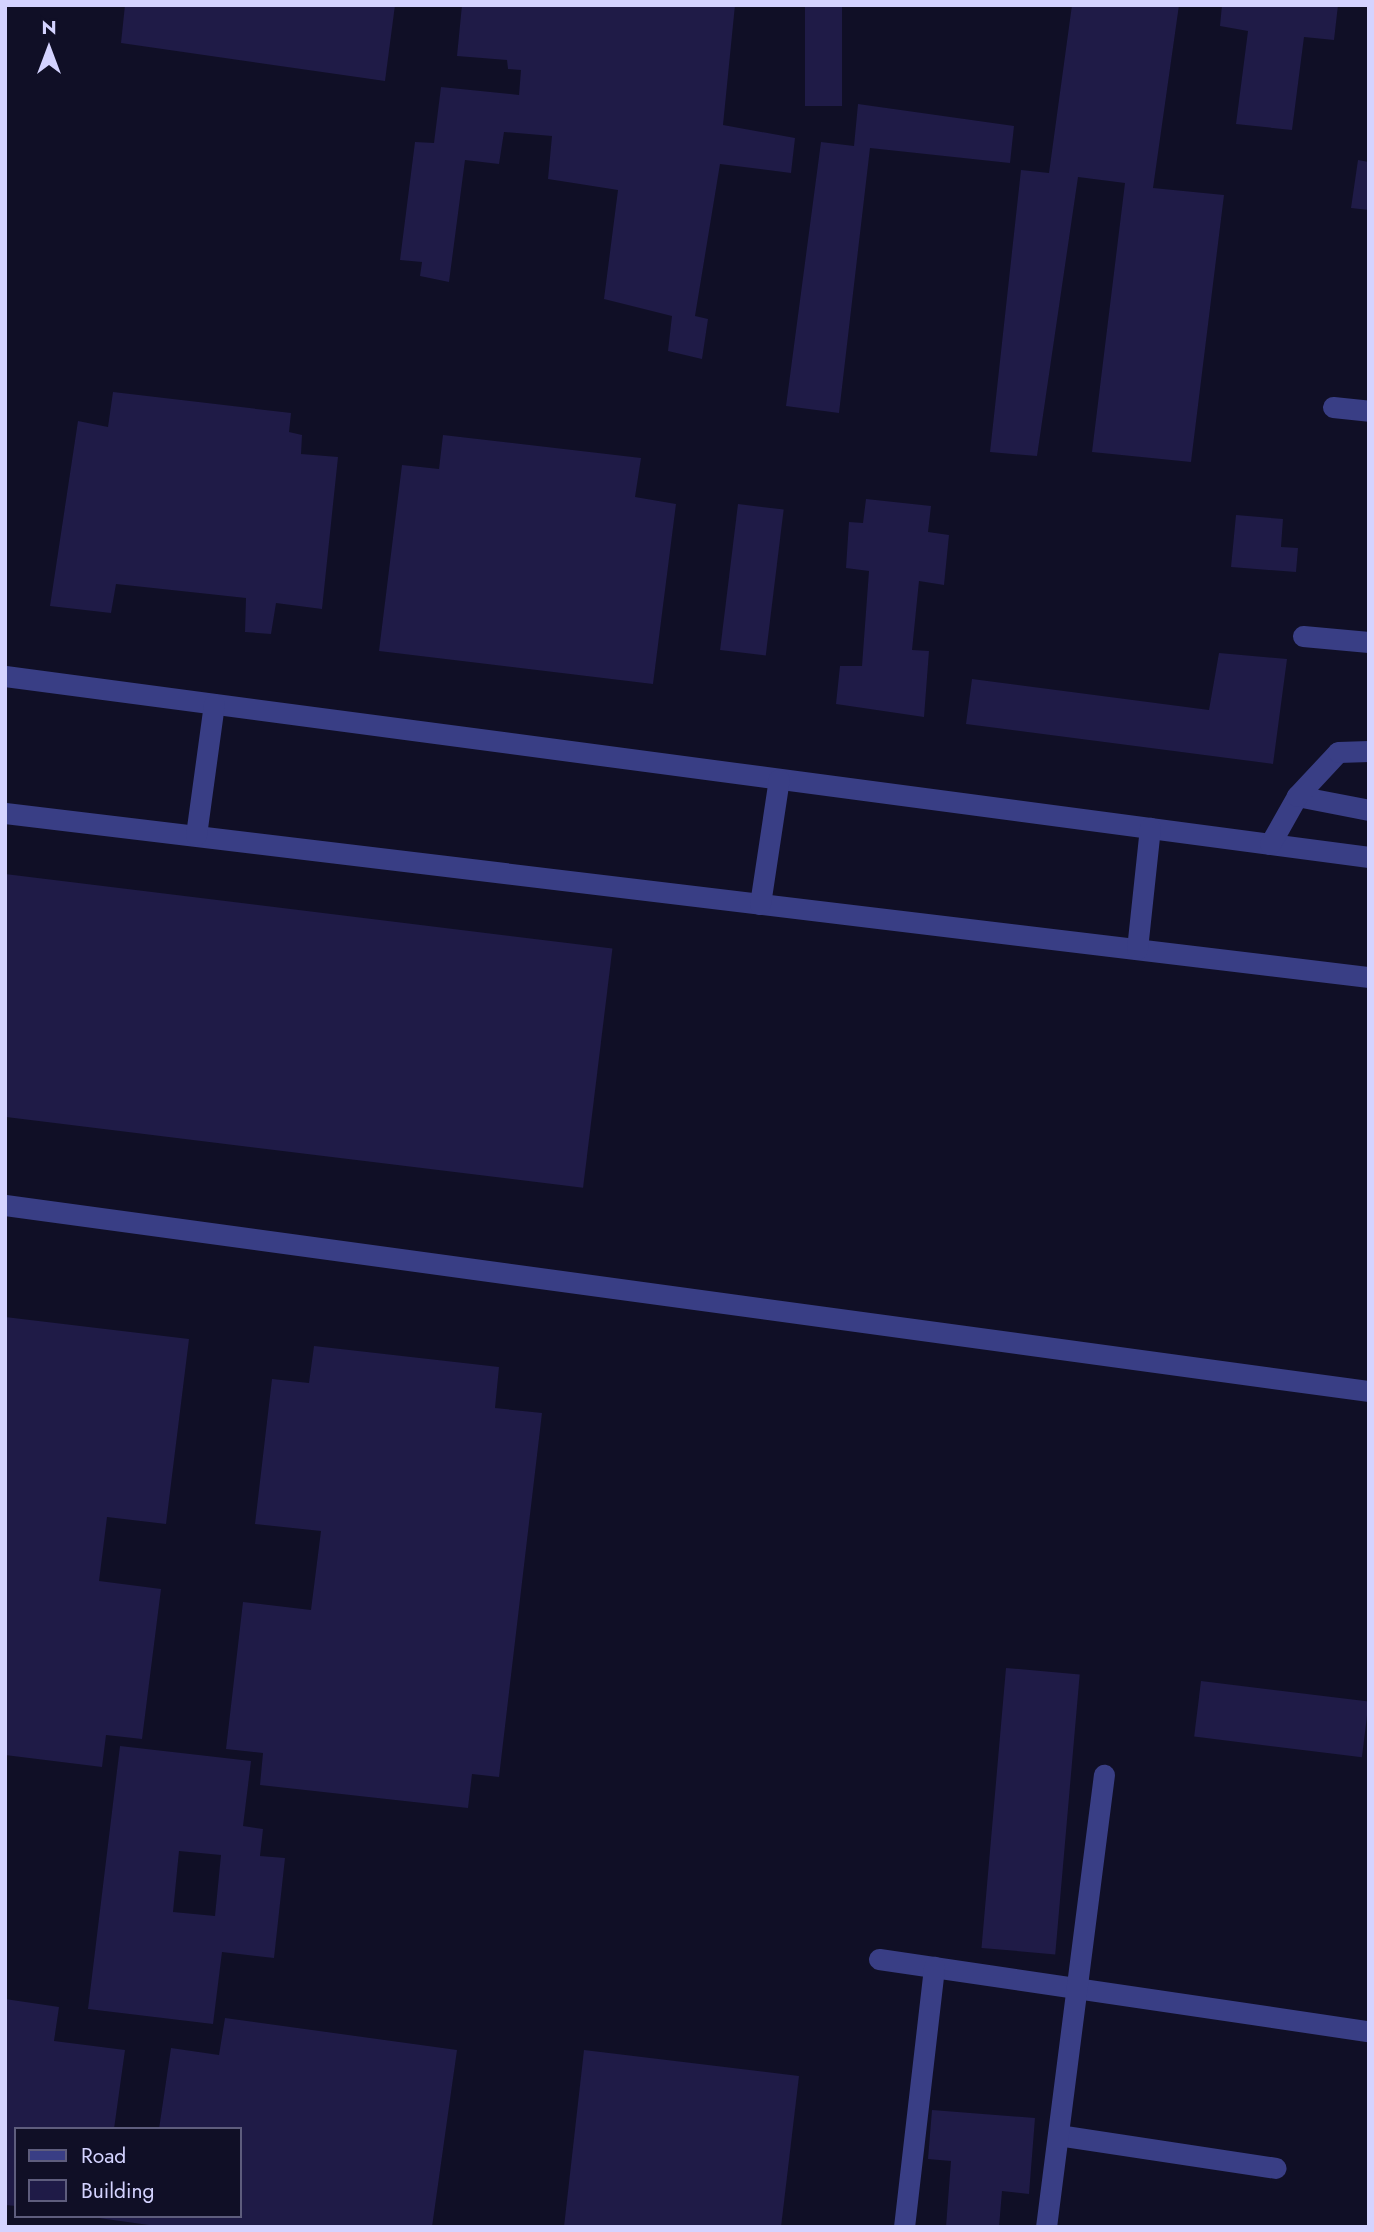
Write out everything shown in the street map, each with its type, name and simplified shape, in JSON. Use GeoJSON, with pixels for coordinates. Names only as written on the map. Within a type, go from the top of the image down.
{"type":"FeatureCollection","features":[{"type":"Feature","properties":{"kind":"street"},"geometry":{"type":"LineString","coordinates":[[1333,407],[1369,411]]}},
{"type":"Feature","properties":{"kind":"street"},"geometry":{"type":"LineString","coordinates":[[1303,636],[1369,642]]}},
{"type":"Feature","properties":{"kind":"street"},"geometry":{"type":"LineString","coordinates":[[5,676],[1369,857]]}},
{"type":"Feature","properties":{"kind":"street"},"geometry":{"type":"LineString","coordinates":[[196,835],[214,704]]}},
{"type":"Feature","properties":{"kind":"street"},"geometry":{"type":"LineString","coordinates":[[1270,844],[1297,796],[1338,752],[1369,751]]}},
{"type":"Feature","properties":{"kind":"street"},"geometry":{"type":"LineString","coordinates":[[760,904],[779,779]]}},
{"type":"Feature","properties":{"kind":"street"},"geometry":{"type":"LineString","coordinates":[[1297,796],[1369,810]]}},
{"type":"Feature","properties":{"kind":"street"},"geometry":{"type":"LineString","coordinates":[[5,813],[1369,977]]}},
{"type":"Feature","properties":{"kind":"street"},"geometry":{"type":"LineString","coordinates":[[1137,949],[1150,828]]}},
{"type":"Feature","properties":{"kind":"street"},"geometry":{"type":"LineString","coordinates":[[5,1205],[1369,1391]]}},
{"type":"Feature","properties":{"kind":"street"},"geometry":{"type":"LineString","coordinates":[[1046,2227],[1104,1775]]}},
{"type":"Feature","properties":{"kind":"street"},"geometry":{"type":"LineString","coordinates":[[879,1959],[1369,2031]]}},
{"type":"Feature","properties":{"kind":"street"},"geometry":{"type":"LineString","coordinates":[[904,2227],[934,1967]]}},
{"type":"Feature","properties":{"kind":"street"},"geometry":{"type":"LineString","coordinates":[[1058,2135],[1276,2168]]}},
{"type":"Feature","properties":{"kind":"building"},"geometry":{"type":"Polygon","coordinates":[[[125,5],[395,5],[385,81],[121,43],[125,5]]]}},
{"type":"Feature","properties":{"kind":"building"},"geometry":{"type":"Polygon","coordinates":[[[462,5],[735,5],[723,125],[795,138],[791,173],[720,164],[695,316],[708,319],[702,359],[668,351],[672,316],[604,299],[618,190],[548,179],[552,136],[504,132],[499,164],[465,160],[449,282],[420,276],[422,262],[400,260],[415,142],[434,143],[441,87],[519,95],[521,70],[508,69],[507,60],[457,56],[462,5]]]}},
{"type":"Feature","properties":{"kind":"building"},"geometry":{"type":"Polygon","coordinates":[[[805,5],[842,5],[842,106],[805,106],[805,5]]]}},
{"type":"Feature","properties":{"kind":"building"},"geometry":{"type":"Polygon","coordinates":[[[1072,5],[1179,5],[1153,188],[1224,195],[1191,462],[1092,452],[1125,183],[1078,177],[1037,456],[990,452],[1021,170],[1049,173],[1072,5]]]}},
{"type":"Feature","properties":{"kind":"building"},"geometry":{"type":"Polygon","coordinates":[[[1222,5],[1338,5],[1334,40],[1304,37],[1292,130],[1236,124],[1248,31],[1220,26],[1222,5]]]}},
{"type":"Feature","properties":{"kind":"building"},"geometry":{"type":"Polygon","coordinates":[[[858,104],[1014,126],[1010,163],[870,148],[839,413],[786,406],[821,142],[854,146],[858,104]]]}},
{"type":"Feature","properties":{"kind":"building"},"geometry":{"type":"Polygon","coordinates":[[[1358,160],[1369,162],[1369,210],[1351,208],[1358,160]]]}},
{"type":"Feature","properties":{"kind":"building"},"geometry":{"type":"Polygon","coordinates":[[[113,392],[291,413],[289,432],[302,435],[301,454],[338,457],[322,609],[276,603],[271,634],[245,632],[246,598],[116,584],[111,613],[50,606],[78,421],[108,427],[113,392]]]}},
{"type":"Feature","properties":{"kind":"building"},"geometry":{"type":"Polygon","coordinates":[[[443,435],[641,458],[635,497],[676,504],[653,684],[379,651],[402,465],[439,469],[443,435]]]}},
{"type":"Feature","properties":{"kind":"building"},"geometry":{"type":"Polygon","coordinates":[[[866,499],[931,506],[928,532],[949,535],[944,585],[919,581],[912,650],[929,651],[924,717],[836,704],[840,666],[862,666],[869,571],[846,568],[849,522],[863,523],[866,499]]]}},
{"type":"Feature","properties":{"kind":"building"},"geometry":{"type":"Polygon","coordinates":[[[738,504],[784,510],[766,656],[720,650],[738,504]]]}},
{"type":"Feature","properties":{"kind":"building"},"geometry":{"type":"Polygon","coordinates":[[[1236,515],[1283,519],[1281,547],[1298,548],[1296,572],[1231,567],[1236,515]]]}},
{"type":"Feature","properties":{"kind":"building"},"geometry":{"type":"Polygon","coordinates":[[[1219,653],[1287,659],[1273,764],[966,724],[972,679],[1209,710],[1219,653]]]}},
{"type":"Feature","properties":{"kind":"building"},"geometry":{"type":"Polygon","coordinates":[[[5,874],[612,949],[583,1188],[5,1117],[5,874]]]}},
{"type":"Feature","properties":{"kind":"building"},"geometry":{"type":"Polygon","coordinates":[[[5,1317],[189,1339],[166,1524],[107,1517],[99,1581],[161,1589],[142,1739],[106,1735],[102,1767],[5,1755],[5,1317]]]}},
{"type":"Feature","properties":{"kind":"building"},"geometry":{"type":"Polygon","coordinates":[[[314,1346],[499,1367],[495,1408],[542,1413],[499,1777],[472,1774],[468,1808],[260,1785],[263,1753],[226,1749],[243,1602],[311,1610],[321,1531],[255,1524],[272,1379],[309,1383],[314,1346]]]}},
{"type":"Feature","properties":{"kind":"building"},"geometry":{"type":"Polygon","coordinates":[[[1006,1668],[1080,1674],[1055,1954],[982,1948],[1006,1668]]]}},
{"type":"Feature","properties":{"kind":"building"},"geometry":{"type":"Polygon","coordinates":[[[1201,1681],[1369,1702],[1362,1757],[1194,1737],[1201,1681]]]}},
{"type":"Feature","properties":{"kind":"building"},"geometry":{"type":"Polygon","coordinates":[[[120,1746],[251,1761],[243,1826],[263,1829],[260,1856],[285,1858],[274,1958],[222,1952],[213,2024],[88,2009],[120,1746]],[[179,1851],[173,1912],[215,1916],[221,1855],[179,1851]]]}},
{"type":"Feature","properties":{"kind":"building"},"geometry":{"type":"Polygon","coordinates":[[[5,1999],[59,2007],[54,2041],[125,2050],[114,2127],[14,2127],[14,2206],[5,2205],[5,1999]]]}},
{"type":"Feature","properties":{"kind":"building"},"geometry":{"type":"Polygon","coordinates":[[[225,2018],[457,2050],[432,2227],[163,2227],[99,2218],[242,2218],[242,2127],[159,2127],[171,2048],[219,2055],[225,2018]]]}},
{"type":"Feature","properties":{"kind":"building"},"geometry":{"type":"Polygon","coordinates":[[[584,2050],[799,2076],[781,2227],[564,2227],[584,2050]]]}},
{"type":"Feature","properties":{"kind":"building"},"geometry":{"type":"Polygon","coordinates":[[[932,2110],[1035,2118],[1029,2194],[1002,2191],[999,2227],[946,2227],[951,2161],[928,2159],[932,2110]]]}}]}
